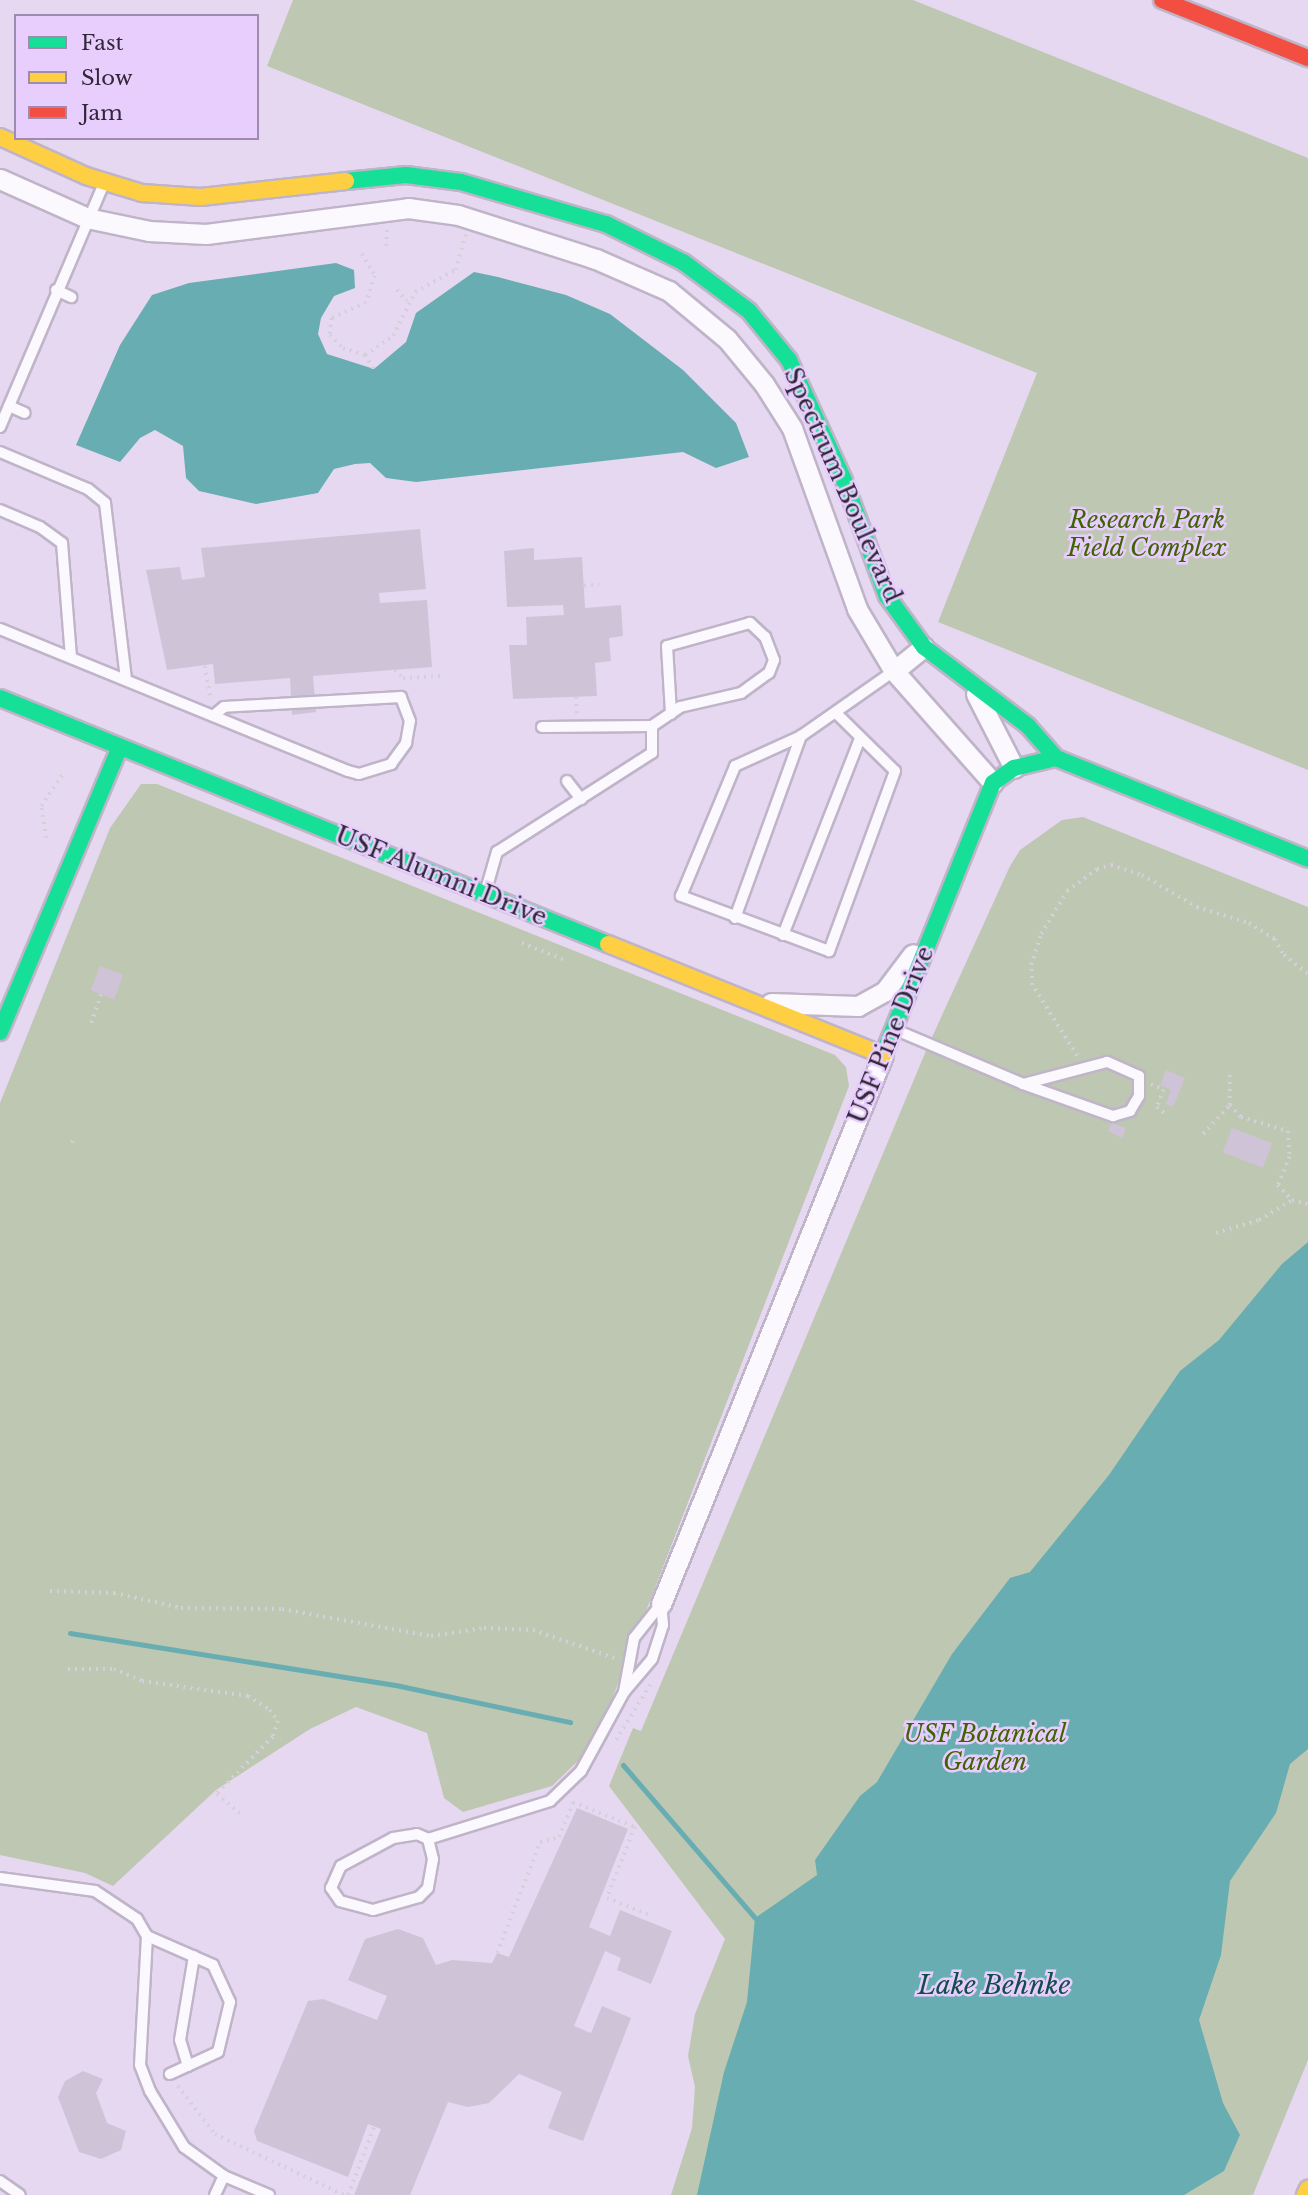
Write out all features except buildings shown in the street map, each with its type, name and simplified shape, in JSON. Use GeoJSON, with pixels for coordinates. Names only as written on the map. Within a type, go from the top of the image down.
{"type":"FeatureCollection","features":[{"type":"Feature","properties":{"kind":"street"},"geometry":{"type":"LineString","coordinates":[[1162,0],[1308,58]]}},
{"type":"Feature","properties":{"kind":"street","name":"Spectrum Boulevard"},"geometry":{"type":"LineString","coordinates":[[0,137],[105,181],[142,193],[201,197],[406,175],[461,182],[606,224],[683,261],[749,310],[789,360],[844,478],[887,596],[925,647],[1028,726],[1056,758]]}},
{"type":"Feature","properties":{"kind":"street","name":"Spectrum Boulevard"},"geometry":{"type":"LineString","coordinates":[[0,179],[87,218],[206,234],[370,210],[408,208],[471,219],[596,259],[668,291],[727,339],[764,384],[792,428],[857,609],[894,671],[993,783]]}},
{"type":"Feature","properties":{"kind":"street"},"geometry":{"type":"LineString","coordinates":[[596,259],[606,224]]}},
{"type":"Feature","properties":{"kind":"street"},"geometry":{"type":"LineString","coordinates":[[894,671],[925,647]]}},
{"type":"Feature","properties":{"kind":"street","name":"Spectrum Boulevard"},"geometry":{"type":"LineString","coordinates":[[968,680],[1014,768]]}},
{"type":"Feature","properties":{"kind":"street","name":"USF Alumni Drive"},"geometry":{"type":"LineString","coordinates":[[0,698],[883,1055]]}},
{"type":"Feature","properties":{"kind":"street"},"geometry":{"type":"LineString","coordinates":[[0,1032],[120,747]]}},
{"type":"Feature","properties":{"kind":"street"},"geometry":{"type":"LineString","coordinates":[[993,783],[1014,768],[1056,758],[1308,859]]}},
{"type":"Feature","properties":{"kind":"street","name":"USF Pine Drive"},"geometry":{"type":"LineString","coordinates":[[662,1604],[993,783]]}},
{"type":"Feature","properties":{"kind":"street"},"geometry":{"type":"LineString","coordinates":[[750,1001],[837,1009],[869,1000],[899,978],[942,908]]}},
{"type":"Feature","properties":{"kind":"street"},"geometry":{"type":"LineString","coordinates":[[1306,2195],[1308,2189]]}},
{"type":"Feature","properties":{"kind":"lane"},"geometry":{"type":"LineString","coordinates":[[0,427],[56,290],[105,181]]}},
{"type":"Feature","properties":{"kind":"lane"},"geometry":{"type":"LineString","coordinates":[[56,290],[72,298]]}},
{"type":"Feature","properties":{"kind":"lane"},"geometry":{"type":"LineString","coordinates":[[9,407],[24,413]]}},
{"type":"Feature","properties":{"kind":"lane"},"geometry":{"type":"LineString","coordinates":[[0,452],[88,489],[105,503],[126,679]]}},
{"type":"Feature","properties":{"kind":"lane"},"geometry":{"type":"LineString","coordinates":[[0,510],[40,527],[62,543],[71,657]]}},
{"type":"Feature","properties":{"kind":"lane"},"geometry":{"type":"LineString","coordinates":[[542,727],[652,726],[671,713],[741,693],[769,673],[774,660],[765,637],[750,623],[667,646],[671,713]]}},
{"type":"Feature","properties":{"kind":"lane"},"geometry":{"type":"LineString","coordinates":[[0,629],[213,716],[359,774],[391,764],[406,743],[410,721],[401,697],[224,708],[213,716]]}},
{"type":"Feature","properties":{"kind":"lane"},"geometry":{"type":"LineString","coordinates":[[838,714],[860,739],[895,771],[829,951],[681,896],[735,766],[801,736],[838,714],[894,671]]}},
{"type":"Feature","properties":{"kind":"lane"},"geometry":{"type":"LineString","coordinates":[[484,894],[497,852],[652,753],[652,726]]}},
{"type":"Feature","properties":{"kind":"lane"},"geometry":{"type":"LineString","coordinates":[[735,918],[801,736]]}},
{"type":"Feature","properties":{"kind":"lane"},"geometry":{"type":"LineString","coordinates":[[783,934],[860,739]]}},
{"type":"Feature","properties":{"kind":"lane"},"geometry":{"type":"LineString","coordinates":[[567,781],[581,799]]}},
{"type":"Feature","properties":{"kind":"lane"},"geometry":{"type":"LineString","coordinates":[[892,1029],[1023,1084],[1114,1116],[1130,1111],[1139,1096],[1139,1076],[1130,1067],[1107,1062],[1023,1084]]}},
{"type":"Feature","properties":{"kind":"lane"},"geometry":{"type":"LineString","coordinates":[[624,1692],[626,1662],[646,1618],[662,1604]]}},
{"type":"Feature","properties":{"kind":"lane"},"geometry":{"type":"LineString","coordinates":[[428,1839],[433,1872],[419,1896],[398,1906],[359,1909],[340,1901],[331,1888],[341,1866],[378,1845],[417,1834],[428,1839],[550,1801],[581,1771],[624,1692],[652,1658],[663,1625],[662,1604]]}},
{"type":"Feature","properties":{"kind":"lane"},"geometry":{"type":"LineString","coordinates":[[0,1878],[95,1891],[137,1919],[147,1937],[140,2065],[163,2117],[184,2147],[224,2176],[269,2195]]}},
{"type":"Feature","properties":{"kind":"lane"},"geometry":{"type":"LineString","coordinates":[[147,1937],[213,1965],[230,2002],[218,2052],[170,2074]]}},
{"type":"Feature","properties":{"kind":"lane"},"geometry":{"type":"LineString","coordinates":[[188,2066],[180,2040],[194,1955]]}},
{"type":"Feature","properties":{"kind":"lane"},"geometry":{"type":"LineString","coordinates":[[215,2195],[224,2176]]}},
{"type":"Feature","properties":{"kind":"lane"},"geometry":{"type":"LineString","coordinates":[[0,2181],[20,2195]]}},
{"type":"Feature","properties":{"kind":"path"},"geometry":{"type":"LineString","coordinates":[[365,355],[393,336],[407,301],[456,270],[471,219]]}},
{"type":"Feature","properties":{"kind":"path"},"geometry":{"type":"LineString","coordinates":[[386,246],[387,222]]}},
{"type":"Feature","properties":{"kind":"path"},"geometry":{"type":"LineString","coordinates":[[362,254],[375,276],[366,303],[332,318],[330,335],[343,348],[365,355],[374,369]]}},
{"type":"Feature","properties":{"kind":"path"},"geometry":{"type":"LineString","coordinates":[[397,290],[407,301]]}},
{"type":"Feature","properties":{"kind":"path"},"geometry":{"type":"LineString","coordinates":[[584,586],[599,584]]}},
{"type":"Feature","properties":{"kind":"path"},"geometry":{"type":"LineString","coordinates":[[205,666],[211,700]]}},
{"type":"Feature","properties":{"kind":"path"},"geometry":{"type":"LineString","coordinates":[[395,670],[403,678],[442,676]]}},
{"type":"Feature","properties":{"kind":"path"},"geometry":{"type":"LineString","coordinates":[[206,673],[214,672]]}},
{"type":"Feature","properties":{"kind":"path"},"geometry":{"type":"LineString","coordinates":[[576,697],[577,714]]}},
{"type":"Feature","properties":{"kind":"path"},"geometry":{"type":"LineString","coordinates":[[46,838],[41,806],[64,772]]}},
{"type":"Feature","properties":{"kind":"path"},"geometry":{"type":"LineString","coordinates":[[1083,1067],[1032,985],[1031,965],[1041,934],[1067,891],[1097,869],[1111,865],[1142,875],[1197,907],[1249,923],[1275,939],[1284,955],[1308,974]]}},
{"type":"Feature","properties":{"kind":"path"},"geometry":{"type":"LineString","coordinates":[[522,943],[565,960]]}},
{"type":"Feature","properties":{"kind":"path"},"geometry":{"type":"LineString","coordinates":[[91,1023],[101,994]]}},
{"type":"Feature","properties":{"kind":"path"},"geometry":{"type":"LineString","coordinates":[[1203,1135],[1230,1105],[1230,1075]]}},
{"type":"Feature","properties":{"kind":"path"},"geometry":{"type":"LineString","coordinates":[[1154,1085],[1164,1090],[1157,1107],[1167,1115]]}},
{"type":"Feature","properties":{"kind":"path"},"geometry":{"type":"LineString","coordinates":[[1230,1105],[1241,1117],[1288,1131],[1290,1157],[1279,1185],[1292,1200],[1308,1204]]}},
{"type":"Feature","properties":{"kind":"path"},"geometry":{"type":"LineString","coordinates":[[1216,1233],[1259,1220],[1292,1200]]}},
{"type":"Feature","properties":{"kind":"path"},"geometry":{"type":"LineString","coordinates":[[50,1591],[114,1593],[181,1608],[282,1609],[431,1636],[484,1628],[533,1630],[626,1662]]}},
{"type":"Feature","properties":{"kind":"path"},"geometry":{"type":"LineString","coordinates":[[68,1669],[114,1668],[142,1681],[248,1696],[270,1710],[278,1721],[273,1737],[217,1794],[243,1816]]}},
{"type":"Feature","properties":{"kind":"path"},"geometry":{"type":"LineString","coordinates":[[497,1953],[540,1842],[559,1837],[573,1802],[635,1828],[607,1898],[652,1916]]}},
{"type":"Feature","properties":{"kind":"path"},"geometry":{"type":"LineString","coordinates":[[178,2086],[215,2134],[346,2195],[374,2127]]}},
{"type":"Feature","properties":{"kind":"green space","name":"Research Park Field Complex"},"geometry":{"type":"Polygon","coordinates":[[[293,0],[913,0],[1308,158],[1308,770],[938,622],[1037,373],[267,66],[293,0]]]}},
{"type":"Feature","properties":{"kind":"green space"},"geometry":{"type":"Polygon","coordinates":[[[141,784],[157,784],[835,1055],[846,1067],[849,1086],[600,1730],[580,1759],[552,1786],[463,1812],[444,1798],[427,1733],[356,1707],[310,1729],[216,1790],[113,1886],[85,1873],[0,1855],[0,1103],[110,828],[141,784]]]}},
{"type":"Feature","properties":{"kind":"green space","name":"USF Botanical Garden"},"geometry":{"type":"Polygon","coordinates":[[[1083,817],[1308,907],[1308,2060],[1253,2195],[671,2195],[692,2128],[695,2087],[688,2056],[695,2014],[725,1939],[609,1786],[633,1728],[641,1731],[928,1046],[1010,866],[1020,850],[1062,820],[1083,817]]]}},
{"type":"Feature","properties":{"kind":"water"},"geometry":{"type":"Polygon","coordinates":[[[336,263],[354,270],[355,288],[334,296],[321,318],[318,334],[327,354],[374,369],[406,342],[416,313],[474,272],[498,277],[566,295],[610,314],[683,370],[736,423],[749,457],[716,468],[683,452],[416,482],[386,478],[370,463],[355,464],[334,469],[318,493],[256,504],[199,491],[186,478],[183,446],[155,430],[140,438],[120,462],[76,445],[120,345],[152,295],[189,283],[336,263]]]}},
{"type":"Feature","properties":{"kind":"water","name":"Lake Behnke"},"geometry":{"type":"Polygon","coordinates":[[[1308,1242],[1308,1749],[1290,1764],[1276,1813],[1230,1881],[1221,1955],[1199,2020],[1223,2103],[1240,2135],[1224,2171],[1184,2195],[697,2195],[724,2072],[747,2002],[755,1918],[817,1875],[815,1860],[860,1796],[877,1782],[952,1654],[1010,1578],[1030,1572],[1109,1475],[1180,1371],[1219,1340],[1282,1264],[1308,1242]]]}},
{"type":"Feature","properties":{"kind":"waterway"},"geometry":{"type":"LineString","coordinates":[[70,1633],[400,1686],[570,1722]]}},
{"type":"Feature","properties":{"kind":"waterway"},"geometry":{"type":"LineString","coordinates":[[623,1765],[755,1918]]}},
{"type":"Feature","properties":{"kind":"traffic: fast"},"geometry":{"type":"LineString","coordinates":[[346,181],[406,175],[461,182],[606,224],[683,262],[749,311],[789,360],[843,478],[887,596],[924,647],[1028,726],[1056,758]]}},
{"type":"Feature","properties":{"kind":"traffic: fast"},"geometry":{"type":"LineString","coordinates":[[0,698],[608,944]]}},
{"type":"Feature","properties":{"kind":"traffic: fast"},"geometry":{"type":"LineString","coordinates":[[0,1032],[120,747]]}},
{"type":"Feature","properties":{"kind":"traffic: fast"},"geometry":{"type":"LineString","coordinates":[[885,1050],[993,783],[1014,768],[1056,758],[1308,859]]}},
{"type":"Feature","properties":{"kind":"traffic: slow"},"geometry":{"type":"LineString","coordinates":[[0,137],[86,176],[142,193],[201,197],[346,181]]}},
{"type":"Feature","properties":{"kind":"traffic: slow"},"geometry":{"type":"LineString","coordinates":[[608,944],[883,1055],[885,1050]]}},
{"type":"Feature","properties":{"kind":"traffic: slow"},"geometry":{"type":"LineString","coordinates":[[1305,2195],[1308,2189]]}},
{"type":"Feature","properties":{"kind":"traffic: jam"},"geometry":{"type":"LineString","coordinates":[[1162,0],[1308,58]]}}]}
